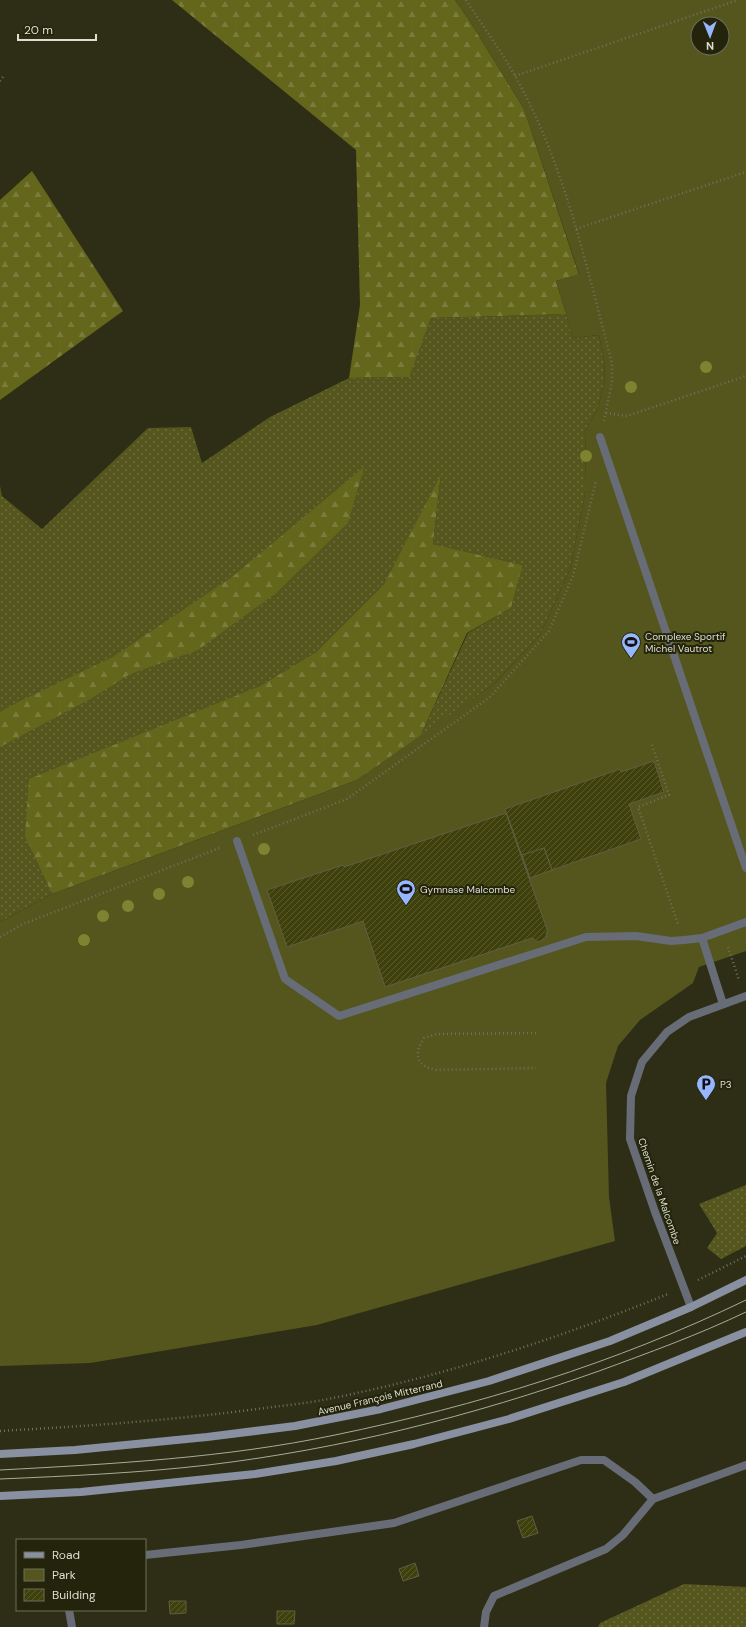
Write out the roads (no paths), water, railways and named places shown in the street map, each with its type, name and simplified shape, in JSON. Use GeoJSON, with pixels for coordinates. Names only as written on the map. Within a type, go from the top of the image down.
{"type":"FeatureCollection","features":[{"type":"Feature","properties":{"kind":"main road","name":"Avenue François Mitterrand"},"geometry":{"type":"LineString","coordinates":[[0,1454],[75,1450],[207,1437],[295,1426],[381,1409],[488,1381],[610,1341],[690,1307],[746,1280]]}},
{"type":"Feature","properties":{"kind":"main road"},"geometry":{"type":"LineString","coordinates":[[0,1496],[81,1492],[255,1474],[336,1461],[414,1444],[509,1419],[624,1382],[746,1332]]}},
{"type":"Feature","properties":{"kind":"street"},"geometry":{"type":"LineString","coordinates":[[600,437],[746,868]]}},
{"type":"Feature","properties":{"kind":"street"},"geometry":{"type":"LineString","coordinates":[[238,841],[285,979],[339,1016],[586,937],[636,936],[671,941],[684,940],[702,938],[746,922]]}},
{"type":"Feature","properties":{"kind":"street"},"geometry":{"type":"LineString","coordinates":[[702,938],[723,1004]]}},
{"type":"Feature","properties":{"kind":"street","name":"Chemin de la Malcombe"},"geometry":{"type":"LineString","coordinates":[[690,1307],[630,1139],[631,1096],[642,1062],[667,1032],[689,1017],[746,996]]}},
{"type":"Feature","properties":{"kind":"street"},"geometry":{"type":"LineString","coordinates":[[146,1555],[241,1545],[394,1522],[581,1460],[604,1460],[635,1482],[653,1498]]}},
{"type":"Feature","properties":{"kind":"street"},"geometry":{"type":"LineString","coordinates":[[484,1627],[486,1612],[494,1596],[606,1549],[623,1535],[653,1498],[746,1465]]}},
{"type":"Feature","properties":{"kind":"street"},"geometry":{"type":"LineString","coordinates":[[69,1611],[72,1627]]}},
{"type":"Feature","properties":{"kind":"tram line"},"geometry":{"type":"LineString","coordinates":[[0,1470],[210,1455],[294,1443],[388,1423],[440,1411],[493,1396],[596,1363],[647,1344],[746,1300]]}},
{"type":"Feature","properties":{"kind":"tram line"},"geometry":{"type":"LineString","coordinates":[[0,1479],[182,1468],[258,1458],[357,1440],[455,1416],[551,1387],[599,1371],[673,1343],[746,1312]]}},
{"type":"Feature","properties":{"kind":"place","name":"Complexe Sportif Michel Vautrot"},"geometry":{"type":"Point","coordinates":[631,659]}},
{"type":"Feature","properties":{"kind":"place","name":"Gymnase Malcombe"},"geometry":{"type":"Point","coordinates":[406,906]}},
{"type":"Feature","properties":{"kind":"place","name":"P3"},"geometry":{"type":"Point","coordinates":[706,1101]}}]}
